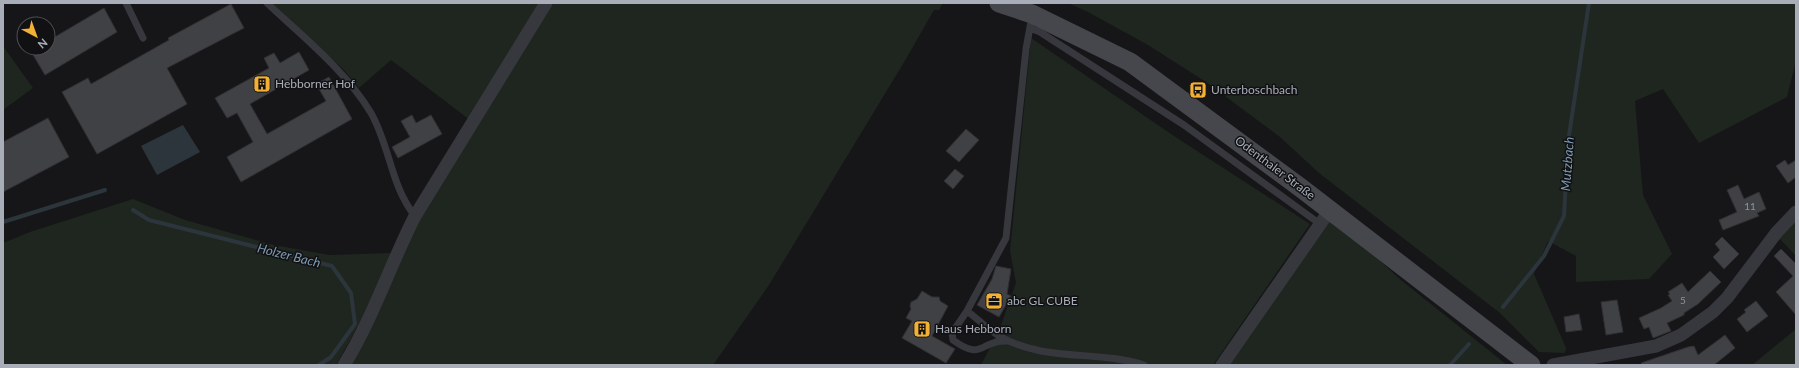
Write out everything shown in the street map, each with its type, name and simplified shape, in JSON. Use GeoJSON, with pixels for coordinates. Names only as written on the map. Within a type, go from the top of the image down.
{"type":"FeatureCollection","features":[{"type":"Feature","properties":{"kind":"main road","name":"Odenthaler Straße"},"geometry":{"type":"LineString","coordinates":[[999,3],[1031,21],[1130,62],[1194,108],[1325,217],[1531,365]]}},
{"type":"Feature","properties":{"kind":"street"},"geometry":{"type":"LineString","coordinates":[[344,365],[356,345],[397,252],[415,216],[546,3]]}},
{"type":"Feature","properties":{"kind":"street"},"geometry":{"type":"LineString","coordinates":[[1553,365],[1656,346],[1682,335],[1714,312],[1727,298],[1777,232],[1796,212]]}},
{"type":"Feature","properties":{"kind":"street"},"geometry":{"type":"LineString","coordinates":[[1222,365],[1325,217]]}},
{"type":"Feature","properties":{"kind":"lane"},"geometry":{"type":"LineString","coordinates":[[126,3],[143,38]]}},
{"type":"Feature","properties":{"kind":"lane"},"geometry":{"type":"LineString","coordinates":[[267,3],[343,75],[363,101],[376,125],[403,198],[415,216]]}},
{"type":"Feature","properties":{"kind":"lane"},"geometry":{"type":"LineString","coordinates":[[1008,341],[998,340],[978,350],[971,351],[961,346],[954,340],[952,333],[967,311],[1006,238],[1010,192],[1031,21]]}},
{"type":"Feature","properties":{"kind":"lane"},"geometry":{"type":"LineString","coordinates":[[967,311],[1000,337],[1040,351],[1128,360],[1144,365]]}},
{"type":"Feature","properties":{"kind":"shaded area"},"geometry":{"type":"Polygon","coordinates":[[[272,3],[539,3],[470,120],[391,60],[359,88],[343,69],[272,3]]]}},
{"type":"Feature","properties":{"kind":"shaded area"},"geometry":{"type":"Polygon","coordinates":[[[551,3],[943,3],[939,10],[934,10],[906,59],[769,285],[713,365],[342,365],[407,238],[551,3]]]}},
{"type":"Feature","properties":{"kind":"shaded area"},"geometry":{"type":"Polygon","coordinates":[[[1068,3],[1796,3],[1796,61],[1787,97],[1699,143],[1663,89],[1635,101],[1643,195],[1672,254],[1649,279],[1576,282],[1576,256],[1548,241],[1534,274],[1566,348],[1565,353],[1539,352],[1500,313],[1319,173],[1280,137],[1206,82],[1148,45],[1088,12],[1068,3]]]}},
{"type":"Feature","properties":{"kind":"shaded area"},"geometry":{"type":"Polygon","coordinates":[[[1031,38],[1174,136],[1310,224],[1213,365],[981,365],[1000,328],[1016,283],[1010,251],[1031,38]]]}},
{"type":"Feature","properties":{"kind":"shaded area"},"geometry":{"type":"Polygon","coordinates":[[[3,46],[33,88],[3,110],[3,46]]]}},
{"type":"Feature","properties":{"kind":"shaded area"},"geometry":{"type":"Polygon","coordinates":[[[183,125],[200,152],[157,175],[141,146],[183,125]]]}},
{"type":"Feature","properties":{"kind":"shaded area"},"geometry":{"type":"Polygon","coordinates":[[[133,199],[185,220],[274,245],[329,255],[394,253],[367,310],[336,365],[3,365],[3,243],[30,232],[133,199]]]}},
{"type":"Feature","properties":{"kind":"shaded area"},"geometry":{"type":"Polygon","coordinates":[[[1330,215],[1401,280],[1507,365],[1224,365],[1330,215]]]}},
{"type":"Feature","properties":{"kind":"shaded area"},"geometry":{"type":"Polygon","coordinates":[[[1796,219],[1796,256],[1779,238],[1796,219]]]}},
{"type":"Feature","properties":{"kind":"shaded area"},"geometry":{"type":"Polygon","coordinates":[[[1796,329],[1796,365],[1752,365],[1796,329]]]}},
{"type":"Feature","properties":{"kind":"building"},"geometry":{"type":"Polygon","coordinates":[[[231,4],[244,28],[167,68],[187,104],[97,154],[62,92],[88,78],[91,84],[169,40],[168,38],[231,4]]]}},
{"type":"Feature","properties":{"kind":"building"},"geometry":{"type":"Polygon","coordinates":[[[104,8],[117,32],[45,75],[34,56],[56,56],[56,36],[104,8]]]}},
{"type":"Feature","properties":{"kind":"building"},"geometry":{"type":"Polygon","coordinates":[[[299,52],[309,70],[250,104],[267,134],[326,101],[316,84],[329,77],[352,119],[241,182],[227,157],[253,142],[237,113],[227,118],[215,98],[269,68],[264,58],[274,53],[280,63],[299,52]]]}},
{"type":"Feature","properties":{"kind":"building"},"geometry":{"type":"Polygon","coordinates":[[[412,115],[416,123],[431,115],[442,134],[398,158],[392,147],[410,137],[401,121],[412,115]]]}},
{"type":"Feature","properties":{"kind":"building"},"geometry":{"type":"Polygon","coordinates":[[[48,118],[69,157],[3,192],[3,142],[48,118]]]}},
{"type":"Feature","properties":{"kind":"building"},"geometry":{"type":"Polygon","coordinates":[[[966,129],[979,140],[959,162],[946,151],[966,129]]]}},
{"type":"Feature","properties":{"kind":"building"},"geometry":{"type":"Polygon","coordinates":[[[1785,160],[1788,165],[1796,160],[1796,177],[1788,183],[1776,166],[1785,160]]]}},
{"type":"Feature","properties":{"kind":"building"},"geometry":{"type":"Polygon","coordinates":[[[955,169],[964,176],[953,189],[944,181],[955,169]]]}},
{"type":"Feature","properties":{"kind":"building"},"geometry":{"type":"Polygon","coordinates":[[[1738,185],[1744,199],[1759,192],[1766,209],[1757,213],[1759,216],[1723,230],[1719,220],[1737,212],[1727,190],[1738,185]]]}},
{"type":"Feature","properties":{"kind":"building"},"geometry":{"type":"Polygon","coordinates":[[[1722,237],[1739,254],[1724,269],[1713,257],[1720,250],[1715,244],[1722,237]]]}},
{"type":"Feature","properties":{"kind":"building"},"geometry":{"type":"Polygon","coordinates":[[[1781,249],[1796,264],[1796,315],[1776,292],[1793,276],[1774,256],[1781,249]]]}},
{"type":"Feature","properties":{"kind":"building","name":"abc GL CUBE"},"geometry":{"type":"Polygon","coordinates":[[[996,266],[1011,269],[1007,294],[1011,296],[999,317],[977,305],[992,279],[996,266]]]}},
{"type":"Feature","properties":{"kind":"building"},"geometry":{"type":"Polygon","coordinates":[[[1710,271],[1721,282],[1698,304],[1684,313],[1684,315],[1667,323],[1671,331],[1653,338],[1649,327],[1644,329],[1639,318],[1672,301],[1668,295],[1670,294],[1668,292],[1682,283],[1688,292],[1710,271]]]}},
{"type":"Feature","properties":{"kind":"building","name":"Haus Hebborn"},"geometry":{"type":"Polygon","coordinates":[[[922,291],[932,297],[939,297],[940,301],[948,306],[932,336],[955,349],[946,363],[902,338],[912,321],[906,318],[911,309],[911,302],[917,299],[922,291]]]}},
{"type":"Feature","properties":{"kind":"building"},"geometry":{"type":"Polygon","coordinates":[[[1617,300],[1623,332],[1606,335],[1601,302],[1617,300]]]}},
{"type":"Feature","properties":{"kind":"building"},"geometry":{"type":"Polygon","coordinates":[[[1756,301],[1768,316],[1747,332],[1737,319],[1746,312],[1744,310],[1756,301]]]}},
{"type":"Feature","properties":{"kind":"building"},"geometry":{"type":"Polygon","coordinates":[[[1579,314],[1582,330],[1566,332],[1564,317],[1579,314]]]}},
{"type":"Feature","properties":{"kind":"building"},"geometry":{"type":"Polygon","coordinates":[[[1725,335],[1735,348],[1714,365],[1642,365],[1641,363],[1694,346],[1698,355],[1725,335]]]}},
{"type":"Feature","properties":{"kind":"waterway","name":"Mutzbach"},"geometry":{"type":"LineString","coordinates":[[1503,307],[1544,256],[1564,216],[1568,142],[1589,3]]}},
{"type":"Feature","properties":{"kind":"waterway","name":"Holzer Bach"},"geometry":{"type":"LineString","coordinates":[[3,222],[105,190]]}},
{"type":"Feature","properties":{"kind":"waterway","name":"Holzer Bach"},"geometry":{"type":"LineString","coordinates":[[133,210],[149,220],[332,266],[351,293],[355,324],[331,357],[319,365]]}},
{"type":"Feature","properties":{"kind":"waterway","name":"Mutzbach"},"geometry":{"type":"LineString","coordinates":[[1450,365],[1469,344]]}},
{"type":"Feature","properties":{"kind":"place","name":"Hebborner Hof"},"geometry":{"type":"Point","coordinates":[262,84]}},
{"type":"Feature","properties":{"kind":"place","name":"Unterboschbach"},"geometry":{"type":"Point","coordinates":[1198,90]}},
{"type":"Feature","properties":{"kind":"place","name":"abc GL CUBE"},"geometry":{"type":"Point","coordinates":[994,301]}},
{"type":"Feature","properties":{"kind":"place","name":"Haus Hebborn"},"geometry":{"type":"Point","coordinates":[922,329]}}]}
